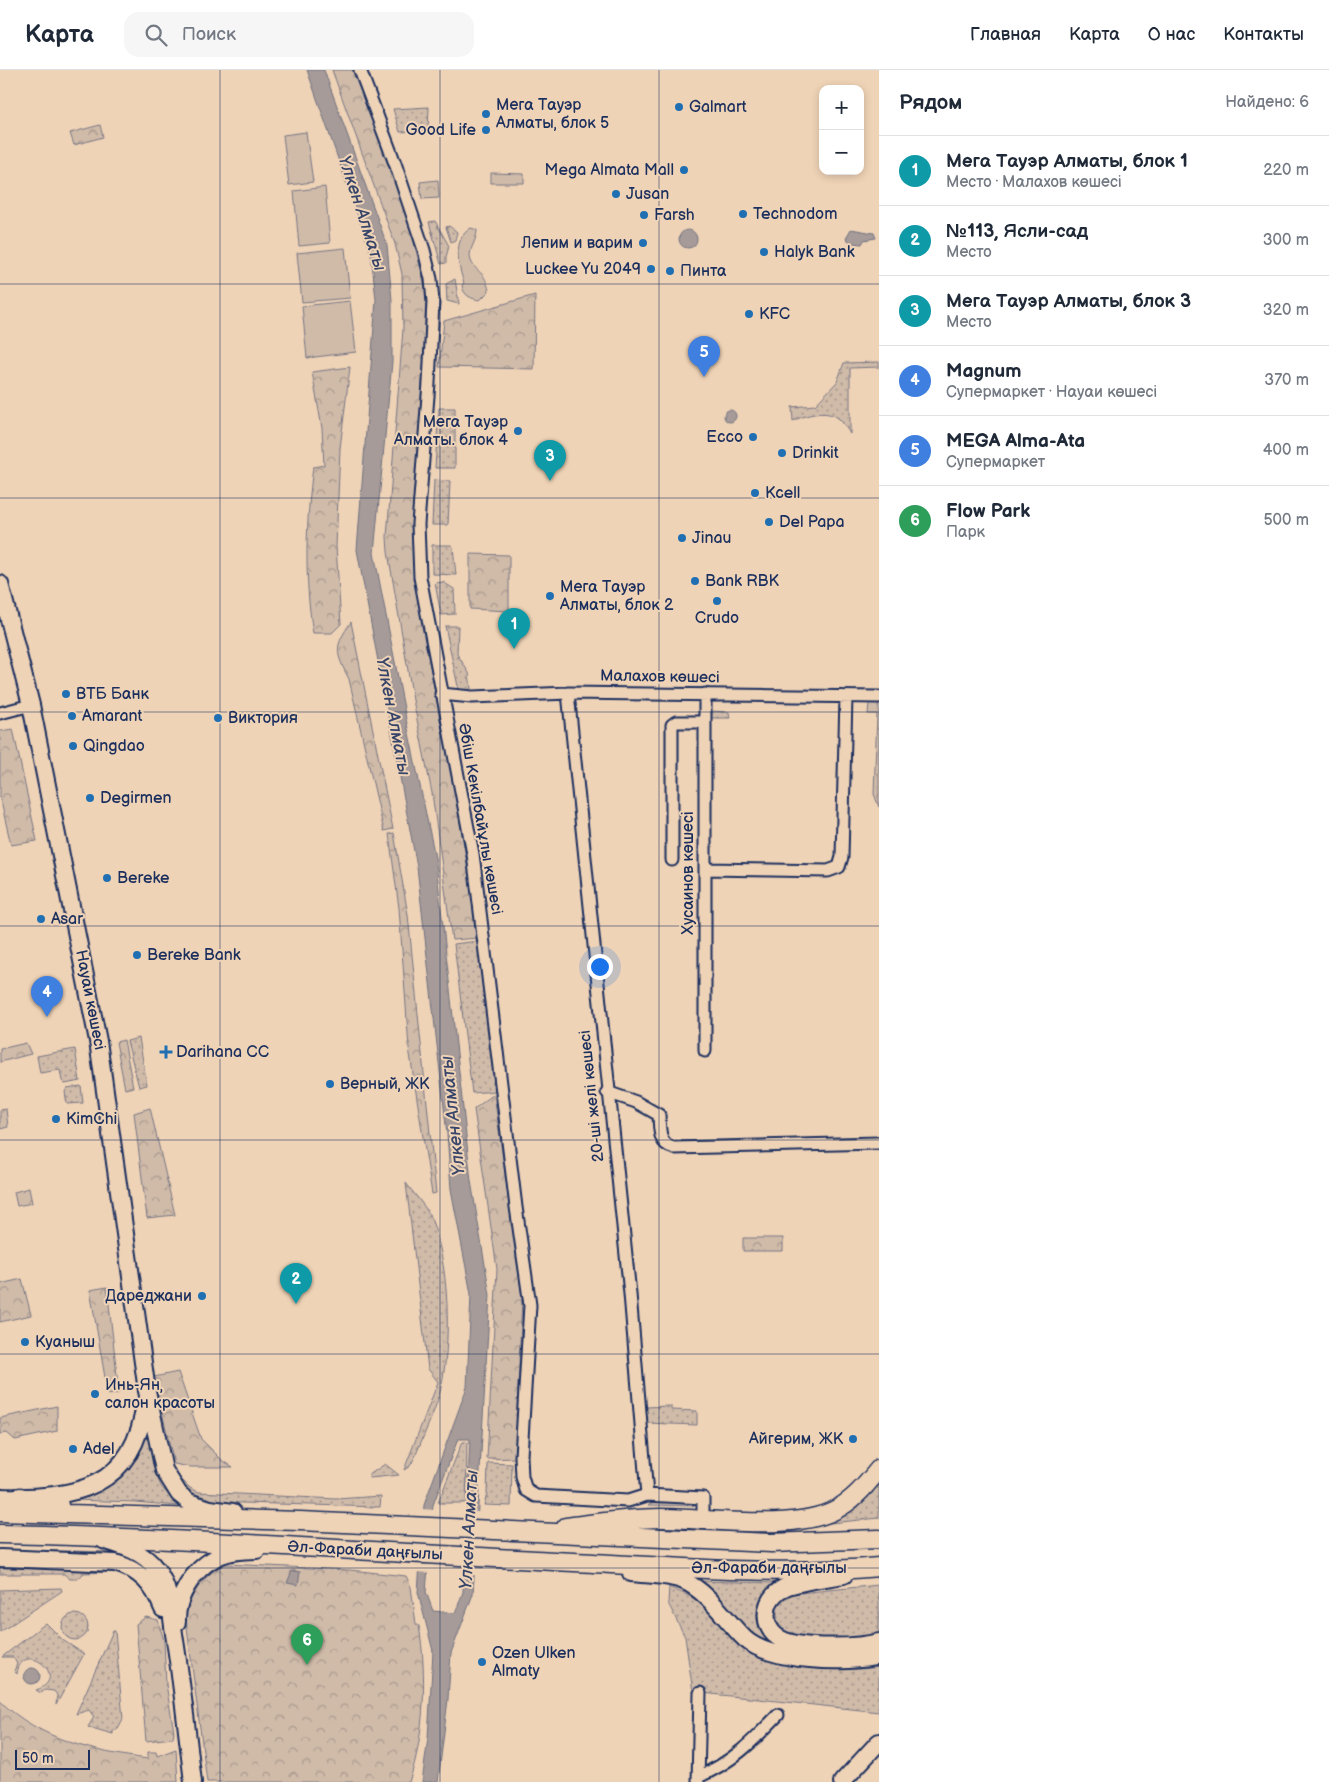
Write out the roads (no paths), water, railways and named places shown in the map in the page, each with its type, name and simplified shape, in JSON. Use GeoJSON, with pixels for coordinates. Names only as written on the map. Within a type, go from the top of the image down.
{"type":"FeatureCollection","features":[{"type":"Feature","properties":{"kind":"main road"},"geometry":{"type":"LineString","coordinates":[[516,1532],[658,1518],[772,1522],[815,1518],[834,1511],[849,1502],[879,1469]]}},
{"type":"Feature","properties":{"kind":"main road"},"geometry":{"type":"LineString","coordinates":[[20,1497],[103,1514]]}},
{"type":"Feature","properties":{"kind":"main road","name":"Әл-Фараби даңғылы"},"geometry":{"type":"LineString","coordinates":[[0,1512],[300,1520],[771,1543],[879,1539]]}},
{"type":"Feature","properties":{"kind":"main road","name":"Әл-Фараби даңғылы"},"geometry":{"type":"LineString","coordinates":[[0,1534],[211,1540],[298,1547],[514,1559],[770,1570],[879,1568]]}},
{"type":"Feature","properties":{"kind":"main road"},"geometry":{"type":"LineString","coordinates":[[0,1546],[87,1536]]}},
{"type":"Feature","properties":{"kind":"street","name":"Әбіш Кекілбайұлы көшесі"},"geometry":{"type":"LineString","coordinates":[[360,70],[396,166],[432,280],[433,302],[430,365],[418,524],[420,577],[473,854],[530,1305],[521,1456],[522,1476],[526,1490],[536,1496],[628,1501],[647,1495],[703,1498],[703,1519]]}},
{"type":"Feature","properties":{"kind":"street","name":"Науаи көшесі"},"geometry":{"type":"LineString","coordinates":[[0,584],[31,705],[98,1041],[147,1391],[164,1470],[178,1494],[188,1502],[210,1510],[300,1520]]}},
{"type":"Feature","properties":{"kind":"street","name":"Малахов көшесі"},"geometry":{"type":"LineString","coordinates":[[441,694],[472,697],[568,693],[879,697]]}},
{"type":"Feature","properties":{"kind":"street","name":"20-ші желі көшесі"},"geometry":{"type":"LineString","coordinates":[[568,693],[607,1092],[627,1265],[647,1495]]}},
{"type":"Feature","properties":{"kind":"street","name":"Хусаинов көшесі"},"geometry":{"type":"LineString","coordinates":[[705,1051],[704,722],[706,694]]}},
{"type":"Feature","properties":{"kind":"street"},"geometry":{"type":"LineString","coordinates":[[705,869],[828,870],[838,867],[842,857],[846,697]]}},
{"type":"Feature","properties":{"kind":"street"},"geometry":{"type":"LineString","coordinates":[[0,713],[31,705]]}},
{"type":"Feature","properties":{"kind":"street"},"geometry":{"type":"LineString","coordinates":[[672,860],[672,725],[676,722],[704,722]]}},
{"type":"Feature","properties":{"kind":"street"},"geometry":{"type":"LineString","coordinates":[[607,1092],[636,1102],[659,1115],[661,1141],[666,1146],[674,1148],[879,1143]]}},
{"type":"Feature","properties":{"kind":"street","name":"Науаи көшесі"},"geometry":{"type":"LineString","coordinates":[[20,1497],[74,1492],[111,1475],[122,1465],[134,1446],[142,1424],[147,1391]]}},
{"type":"Feature","properties":{"kind":"street"},"geometry":{"type":"LineString","coordinates":[[0,1497],[20,1497]]}},
{"type":"Feature","properties":{"kind":"street"},"geometry":{"type":"LineString","coordinates":[[87,1536],[137,1552],[148,1559],[156,1569],[168,1594],[193,1782]]}},
{"type":"Feature","properties":{"kind":"street"},"geometry":{"type":"LineString","coordinates":[[176,1644],[179,1606],[184,1591],[204,1566],[214,1558],[226,1554],[298,1547]]}},
{"type":"Feature","properties":{"kind":"street"},"geometry":{"type":"LineString","coordinates":[[0,1558],[98,1561],[128,1567],[148,1581],[156,1592],[176,1644]]}},
{"type":"Feature","properties":{"kind":"street"},"geometry":{"type":"LineString","coordinates":[[514,1559],[667,1577],[683,1581],[698,1589],[747,1640],[779,1655],[852,1660],[879,1656]]}},
{"type":"Feature","properties":{"kind":"street"},"geometry":{"type":"LineString","coordinates":[[879,1568],[788,1586],[771,1598],[766,1616],[773,1634],[792,1643],[852,1646],[879,1642]]}},
{"type":"Feature","properties":{"kind":"street"},"geometry":{"type":"LineString","coordinates":[[700,1693],[698,1780],[720,1768],[744,1750],[778,1715]]}},
{"type":"Feature","properties":{"kind":"street"},"geometry":{"type":"LineString","coordinates":[[842,1782],[879,1742]]}},
{"type":"Feature","properties":{"kind":"water","name":"Үлкен Алматы"},"geometry":{"type":"Polygon","coordinates":[[[307,70],[324,70],[387,245],[392,300],[392,362],[374,553],[436,862],[471,1181],[490,1295],[473,1594],[451,1653],[448,1699],[438,1782],[422,1782],[428,1738],[433,1651],[418,1592],[424,1505],[467,1387],[471,1294],[451,1189],[447,1134],[417,867],[357,550],[376,300],[371,253],[307,70]],[[458,1439],[433,1505],[426,1592],[433,1611],[455,1613],[463,1592],[470,1439],[458,1439]]]}},
{"type":"Feature","properties":{"kind":"water"},"geometry":{"type":"Polygon","coordinates":[[[851,229],[874,233],[876,238],[864,240],[862,244],[851,243],[846,238],[851,229]]]}},
{"type":"Feature","properties":{"kind":"water"},"geometry":{"type":"Polygon","coordinates":[[[684,230],[692,230],[697,235],[695,246],[684,248],[679,243],[679,235],[684,230]]]}},
{"type":"Feature","properties":{"kind":"water"},"geometry":{"type":"Polygon","coordinates":[[[732,410],[735,411],[735,421],[728,422],[725,421],[724,414],[725,411],[732,410]]]}},
{"type":"Feature","properties":{"kind":"water"},"geometry":{"type":"Polygon","coordinates":[[[292,1571],[300,1572],[298,1585],[287,1583],[292,1571]]]}},
{"type":"Feature","properties":{"kind":"water"},"geometry":{"type":"Polygon","coordinates":[[[29,1668],[35,1668],[40,1673],[38,1682],[29,1684],[24,1679],[24,1673],[29,1668]]]}},
{"type":"Feature","properties":{"kind":"place","name":"Galmart"},"geometry":{"type":"Point","coordinates":[679,107]}},
{"type":"Feature","properties":{"kind":"place","name":"Мега Тауэр Алматы, блок 5"},"geometry":{"type":"Point","coordinates":[486,114]}},
{"type":"Feature","properties":{"kind":"place","name":"Good Life"},"geometry":{"type":"Point","coordinates":[486,130]}},
{"type":"Feature","properties":{"kind":"place","name":"Mega Almata Mall"},"geometry":{"type":"Point","coordinates":[684,170]}},
{"type":"Feature","properties":{"kind":"place","name":"Jusan"},"geometry":{"type":"Point","coordinates":[616,194]}},
{"type":"Feature","properties":{"kind":"place","name":"Technodom"},"geometry":{"type":"Point","coordinates":[743,214]}},
{"type":"Feature","properties":{"kind":"place","name":"Farsh"},"geometry":{"type":"Point","coordinates":[644,215]}},
{"type":"Feature","properties":{"kind":"place","name":"Лепим и варим"},"geometry":{"type":"Point","coordinates":[643,243]}},
{"type":"Feature","properties":{"kind":"place","name":"Halyk Bank"},"geometry":{"type":"Point","coordinates":[764,252]}},
{"type":"Feature","properties":{"kind":"place","name":"Luckee Yu 2049"},"geometry":{"type":"Point","coordinates":[651,269]}},
{"type":"Feature","properties":{"kind":"place","name":"Пинта"},"geometry":{"type":"Point","coordinates":[670,271]}},
{"type":"Feature","properties":{"kind":"place","name":"KFC"},"geometry":{"type":"Point","coordinates":[749,314]}},
{"type":"Feature","properties":{"kind":"place","name":"MEGA Alma-Ata"},"geometry":{"type":"Point","coordinates":[704,377]}},
{"type":"Feature","properties":{"kind":"place","name":"Мега Тауэр Алматы. блок 4"},"geometry":{"type":"Point","coordinates":[518,431]}},
{"type":"Feature","properties":{"kind":"place","name":"Ecco"},"geometry":{"type":"Point","coordinates":[753,437]}},
{"type":"Feature","properties":{"kind":"place","name":"Drinkit"},"geometry":{"type":"Point","coordinates":[782,453]}},
{"type":"Feature","properties":{"kind":"place","name":"Мега Тауэр Алматы, блок 3"},"geometry":{"type":"Point","coordinates":[550,481]}},
{"type":"Feature","properties":{"kind":"place","name":"Kcell"},"geometry":{"type":"Point","coordinates":[755,493]}},
{"type":"Feature","properties":{"kind":"place","name":"Del Papa"},"geometry":{"type":"Point","coordinates":[769,522]}},
{"type":"Feature","properties":{"kind":"place","name":"Jinau"},"geometry":{"type":"Point","coordinates":[682,538]}},
{"type":"Feature","properties":{"kind":"place","name":"Bank RBK"},"geometry":{"type":"Point","coordinates":[695,581]}},
{"type":"Feature","properties":{"kind":"place","name":"Мега Тауэр Алматы, блок 2"},"geometry":{"type":"Point","coordinates":[550,596]}},
{"type":"Feature","properties":{"kind":"place","name":"Crudo"},"geometry":{"type":"Point","coordinates":[717,601]}},
{"type":"Feature","properties":{"kind":"place","name":"Мега Тауэр Алматы, блок 1"},"geometry":{"type":"Point","coordinates":[514,649]}},
{"type":"Feature","properties":{"kind":"place","name":"ВТБ Банк"},"geometry":{"type":"Point","coordinates":[66,694]}},
{"type":"Feature","properties":{"kind":"place","name":"Amarant"},"geometry":{"type":"Point","coordinates":[72,716]}},
{"type":"Feature","properties":{"kind":"place","name":"Виктория"},"geometry":{"type":"Point","coordinates":[218,718]}},
{"type":"Feature","properties":{"kind":"place","name":"Qingdao"},"geometry":{"type":"Point","coordinates":[73,746]}},
{"type":"Feature","properties":{"kind":"place","name":"Degirmen"},"geometry":{"type":"Point","coordinates":[90,798]}},
{"type":"Feature","properties":{"kind":"place","name":"Bereke"},"geometry":{"type":"Point","coordinates":[107,878]}},
{"type":"Feature","properties":{"kind":"place","name":"Asar"},"geometry":{"type":"Point","coordinates":[41,919]}},
{"type":"Feature","properties":{"kind":"place","name":"Bereke Bank"},"geometry":{"type":"Point","coordinates":[137,955]}},
{"type":"Feature","properties":{"kind":"place","name":"Magnum"},"geometry":{"type":"Point","coordinates":[47,1017]}},
{"type":"Feature","properties":{"kind":"place","name":"Darihana CC"},"geometry":{"type":"Point","coordinates":[166,1052]}},
{"type":"Feature","properties":{"kind":"place","name":"Верный, ЖК"},"geometry":{"type":"Point","coordinates":[330,1084]}},
{"type":"Feature","properties":{"kind":"place","name":"KimChi"},"geometry":{"type":"Point","coordinates":[56,1119]}},
{"type":"Feature","properties":{"kind":"place","name":"Дареджани"},"geometry":{"type":"Point","coordinates":[202,1296]}},
{"type":"Feature","properties":{"kind":"place","name":"№113, Ясли-сад"},"geometry":{"type":"Point","coordinates":[296,1304]}},
{"type":"Feature","properties":{"kind":"place","name":"Куаныш"},"geometry":{"type":"Point","coordinates":[25,1342]}},
{"type":"Feature","properties":{"kind":"place","name":"Инь-Ян, салон красоты"},"geometry":{"type":"Point","coordinates":[95,1394]}},
{"type":"Feature","properties":{"kind":"place","name":"Айгерим, ЖК"},"geometry":{"type":"Point","coordinates":[853,1439]}},
{"type":"Feature","properties":{"kind":"place","name":"Adel"},"geometry":{"type":"Point","coordinates":[73,1449]}},
{"type":"Feature","properties":{"kind":"place","name":"Ozen Ulken Almaty"},"geometry":{"type":"Point","coordinates":[482,1662]}},
{"type":"Feature","properties":{"kind":"place","name":"Flow Park"},"geometry":{"type":"Point","coordinates":[307,1665]}}]}
